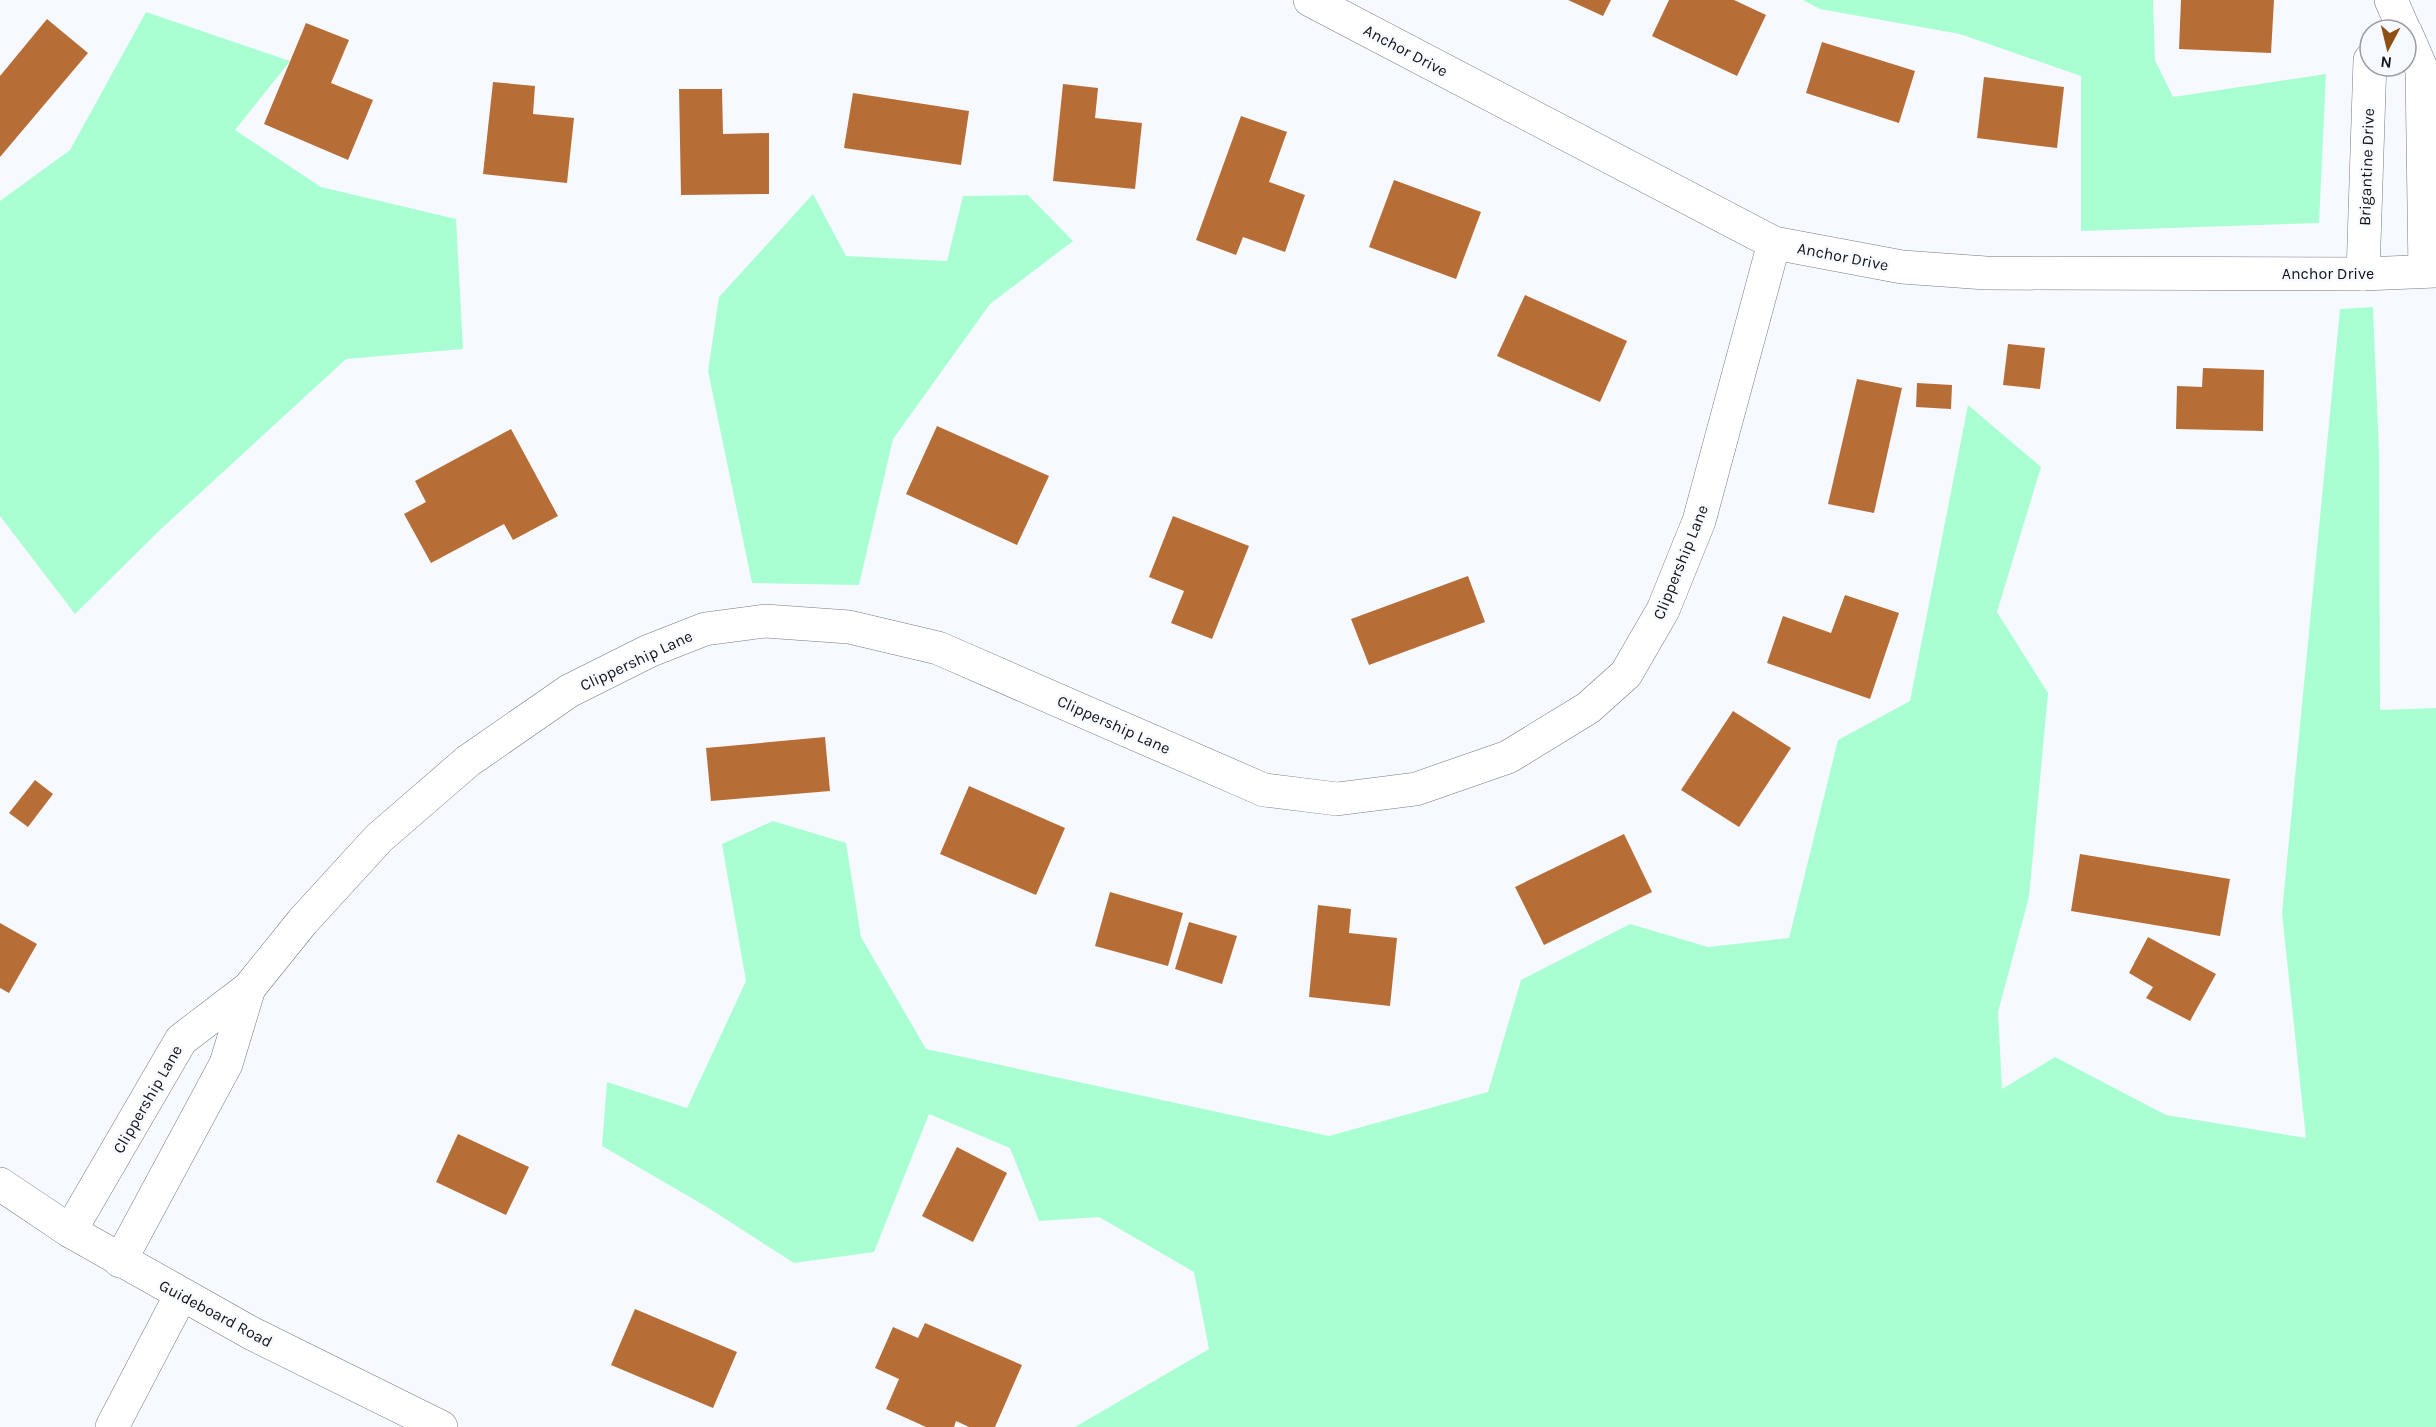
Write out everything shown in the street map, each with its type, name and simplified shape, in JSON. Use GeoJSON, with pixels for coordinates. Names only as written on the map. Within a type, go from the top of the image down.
{"type":"FeatureCollection","features":[{"type":"Feature","properties":{"kind":"street"},"geometry":{"type":"LineString","coordinates":[[2384,18],[2390,0]]}},
{"type":"Feature","properties":{"kind":"street"},"geometry":{"type":"LineString","coordinates":[[2390,0],[2398,18]]}},
{"type":"Feature","properties":{"kind":"street","name":"Anchor Drive"},"geometry":{"type":"LineString","coordinates":[[1321,2],[1535,120],[1774,243],[1902,267],[1986,273],[2363,274],[2430,271]]}},
{"type":"Feature","properties":{"kind":"street"},"geometry":{"type":"LineString","coordinates":[[2418,61],[2422,70],[2430,271]]}},
{"type":"Feature","properties":{"kind":"street","name":"Brigantine Drive"},"geometry":{"type":"LineString","coordinates":[[2363,274],[2369,78]]}},
{"type":"Feature","properties":{"kind":"street","name":"Clippership Lane"},"geometry":{"type":"LineString","coordinates":[[70,1231],[181,1040],[249,988],[303,921],[379,838],[468,760],[569,691],[649,651],[705,629],[765,621],[849,627],[938,648],[1264,790],[1337,799],[1416,789],[1508,757],[1588,708],[1626,674],[1663,610],[1699,521],[1774,243]]}},
{"type":"Feature","properties":{"kind":"street","name":"Clippership Lane"},"geometry":{"type":"LineString","coordinates":[[120,1261],[226,1064],[249,988]]}},
{"type":"Feature","properties":{"kind":"street","name":"Guideboard Road"},"geometry":{"type":"LineString","coordinates":[[0,1184],[120,1261],[251,1334],[441,1427]]}},
{"type":"Feature","properties":{"kind":"street"},"geometry":{"type":"LineString","coordinates":[[112,1427],[181,1295]]}},
{"type":"Feature","properties":{"kind":"green space"},"geometry":{"type":"Polygon","coordinates":[[[1803,0],[2153,0],[2155,60],[2173,97],[2326,74],[2319,223],[2081,231],[2081,76],[1960,34],[1820,9],[1803,0]]]}},
{"type":"Feature","properties":{"kind":"green space"},"geometry":{"type":"Polygon","coordinates":[[[146,12],[290,61],[235,130],[321,187],[456,219],[463,349],[346,359],[161,529],[75,614],[0,516],[0,201],[70,150],[146,12]]]}},
{"type":"Feature","properties":{"kind":"green space"},"geometry":{"type":"Polygon","coordinates":[[[813,194],[846,256],[947,261],[963,196],[1028,195],[1073,241],[990,304],[893,439],[859,585],[752,583],[708,371],[719,297],[813,194]]]}},
{"type":"Feature","properties":{"kind":"green space"},"geometry":{"type":"Polygon","coordinates":[[[2373,307],[2379,453],[2380,710],[2436,708],[2436,1427],[1075,1427],[1209,1349],[1194,1272],[1099,1217],[1039,1221],[1010,1148],[929,1114],[874,1252],[794,1263],[707,1207],[602,1146],[607,1082],[687,1108],[746,981],[722,844],[773,821],[846,843],[861,937],[926,1049],[1329,1136],[1488,1092],[1521,980],[1630,924],[1708,947],[1789,938],[1838,740],[1910,701],[1968,405],[2041,467],[1997,612],[2048,693],[2029,897],[1998,1012],[2002,1089],[2055,1057],[2166,1115],[2306,1138],[2282,913],[2340,309],[2373,307]]]}},
{"type":"Feature","properties":{"kind":"building"},"geometry":{"type":"Polygon","coordinates":[[[1568,0],[1611,0],[1603,16],[1568,0]]]}},
{"type":"Feature","properties":{"kind":"building"},"geometry":{"type":"Polygon","coordinates":[[[1669,0],[1734,0],[1766,15],[1737,76],[1652,36],[1669,0]]]}},
{"type":"Feature","properties":{"kind":"building"},"geometry":{"type":"Polygon","coordinates":[[[2181,0],[2274,0],[2271,53],[2179,49],[2181,0]]]}},
{"type":"Feature","properties":{"kind":"building"},"geometry":{"type":"Polygon","coordinates":[[[47,19],[88,53],[0,157],[0,76],[47,19]]]}},
{"type":"Feature","properties":{"kind":"building"},"geometry":{"type":"Polygon","coordinates":[[[306,23],[349,40],[331,83],[373,100],[348,160],[264,124],[306,23]]]}},
{"type":"Feature","properties":{"kind":"building"},"geometry":{"type":"Polygon","coordinates":[[[1822,42],[1915,71],[1899,123],[1806,93],[1822,42]]]}},
{"type":"Feature","properties":{"kind":"building"},"geometry":{"type":"Polygon","coordinates":[[[1984,77],[2064,87],[2057,148],[1977,138],[1984,77]]]}},
{"type":"Feature","properties":{"kind":"building"},"geometry":{"type":"Polygon","coordinates":[[[493,82],[535,86],[533,114],[574,118],[567,183],[483,174],[493,82]]]}},
{"type":"Feature","properties":{"kind":"building"},"geometry":{"type":"Polygon","coordinates":[[[1063,84],[1098,88],[1095,118],[1142,123],[1135,189],[1053,181],[1063,84]]]}},
{"type":"Feature","properties":{"kind":"building"},"geometry":{"type":"Polygon","coordinates":[[[679,89],[722,89],[723,134],[769,133],[769,194],[681,195],[679,89]]]}},
{"type":"Feature","properties":{"kind":"building"},"geometry":{"type":"Polygon","coordinates":[[[853,93],[969,111],[961,165],[844,148],[853,93]]]}},
{"type":"Feature","properties":{"kind":"building"},"geometry":{"type":"Polygon","coordinates":[[[1241,116],[1287,132],[1269,182],[1305,195],[1285,252],[1243,237],[1236,255],[1196,240],[1241,116]]]}},
{"type":"Feature","properties":{"kind":"building"},"geometry":{"type":"Polygon","coordinates":[[[1394,180],[1481,212],[1456,279],[1369,247],[1394,180]]]}},
{"type":"Feature","properties":{"kind":"building"},"geometry":{"type":"Polygon","coordinates":[[[1525,295],[1627,341],[1600,402],[1497,356],[1525,295]]]}},
{"type":"Feature","properties":{"kind":"building"},"geometry":{"type":"Polygon","coordinates":[[[2008,344],[2045,348],[2040,389],[2003,385],[2008,344]]]}},
{"type":"Feature","properties":{"kind":"building"},"geometry":{"type":"Polygon","coordinates":[[[2203,368],[2264,370],[2263,431],[2176,429],[2177,386],[2202,387],[2203,368]]]}},
{"type":"Feature","properties":{"kind":"building"},"geometry":{"type":"Polygon","coordinates":[[[1857,379],[1902,388],[1874,513],[1828,504],[1857,379]]]}},
{"type":"Feature","properties":{"kind":"building"},"geometry":{"type":"Polygon","coordinates":[[[1917,383],[1952,385],[1951,409],[1916,407],[1917,383]]]}},
{"type":"Feature","properties":{"kind":"building"},"geometry":{"type":"Polygon","coordinates":[[[937,426],[1049,476],[1017,545],[906,494],[937,426]]]}},
{"type":"Feature","properties":{"kind":"building"},"geometry":{"type":"Polygon","coordinates":[[[511,429],[558,516],[513,540],[504,524],[431,563],[404,514],[426,502],[415,481],[511,429]]]}},
{"type":"Feature","properties":{"kind":"building"},"geometry":{"type":"Polygon","coordinates":[[[1173,516],[1249,546],[1212,639],[1171,623],[1184,591],[1149,577],[1173,516]]]}},
{"type":"Feature","properties":{"kind":"building"},"geometry":{"type":"Polygon","coordinates":[[[1468,576],[1485,622],[1369,665],[1351,619],[1468,576]]]}},
{"type":"Feature","properties":{"kind":"building"},"geometry":{"type":"Polygon","coordinates":[[[1845,595],[1899,613],[1870,699],[1767,663],[1783,616],[1831,633],[1845,595]]]}},
{"type":"Feature","properties":{"kind":"building"},"geometry":{"type":"Polygon","coordinates":[[[1733,711],[1791,748],[1739,827],[1681,790],[1733,711]]]}},
{"type":"Feature","properties":{"kind":"building"},"geometry":{"type":"Polygon","coordinates":[[[825,737],[830,791],[711,801],[706,748],[825,737]]]}},
{"type":"Feature","properties":{"kind":"building"},"geometry":{"type":"Polygon","coordinates":[[[35,780],[53,794],[28,827],[9,813],[35,780]]]}},
{"type":"Feature","properties":{"kind":"building"},"geometry":{"type":"Polygon","coordinates":[[[969,786],[1065,828],[1036,895],[940,854],[969,786]]]}},
{"type":"Feature","properties":{"kind":"building"},"geometry":{"type":"Polygon","coordinates":[[[1624,834],[1652,892],[1544,945],[1515,887],[1624,834]]]}},
{"type":"Feature","properties":{"kind":"building"},"geometry":{"type":"Polygon","coordinates":[[[2080,854],[2230,879],[2220,936],[2071,911],[2080,854]]]}},
{"type":"Feature","properties":{"kind":"building"},"geometry":{"type":"Polygon","coordinates":[[[1110,892],[1183,913],[1168,966],[1095,946],[1110,892]]]}},
{"type":"Feature","properties":{"kind":"building"},"geometry":{"type":"Polygon","coordinates":[[[1318,905],[1351,909],[1349,933],[1397,938],[1390,1006],[1309,997],[1318,905]]]}},
{"type":"Feature","properties":{"kind":"building"},"geometry":{"type":"Polygon","coordinates":[[[1189,922],[1237,936],[1222,984],[1175,969],[1189,922]]]}},
{"type":"Feature","properties":{"kind":"building"},"geometry":{"type":"Polygon","coordinates":[[[0,923],[37,944],[9,993],[0,988],[0,923]]]}},
{"type":"Feature","properties":{"kind":"building"},"geometry":{"type":"Polygon","coordinates":[[[2148,937],[2216,974],[2190,1021],[2146,998],[2153,987],[2129,973],[2148,937]]]}},
{"type":"Feature","properties":{"kind":"building"},"geometry":{"type":"Polygon","coordinates":[[[458,1134],[529,1167],[506,1215],[436,1182],[458,1134]]]}},
{"type":"Feature","properties":{"kind":"building"},"geometry":{"type":"Polygon","coordinates":[[[957,1147],[1007,1173],[973,1242],[922,1216],[957,1147]]]}},
{"type":"Feature","properties":{"kind":"building"},"geometry":{"type":"Polygon","coordinates":[[[635,1309],[737,1352],[713,1408],[611,1365],[635,1309]]]}},
{"type":"Feature","properties":{"kind":"building"},"geometry":{"type":"Polygon","coordinates":[[[925,1323],[1022,1365],[995,1427],[969,1427],[956,1421],[954,1427],[926,1427],[886,1409],[899,1379],[875,1368],[893,1327],[918,1338],[925,1323]]]}}]}
